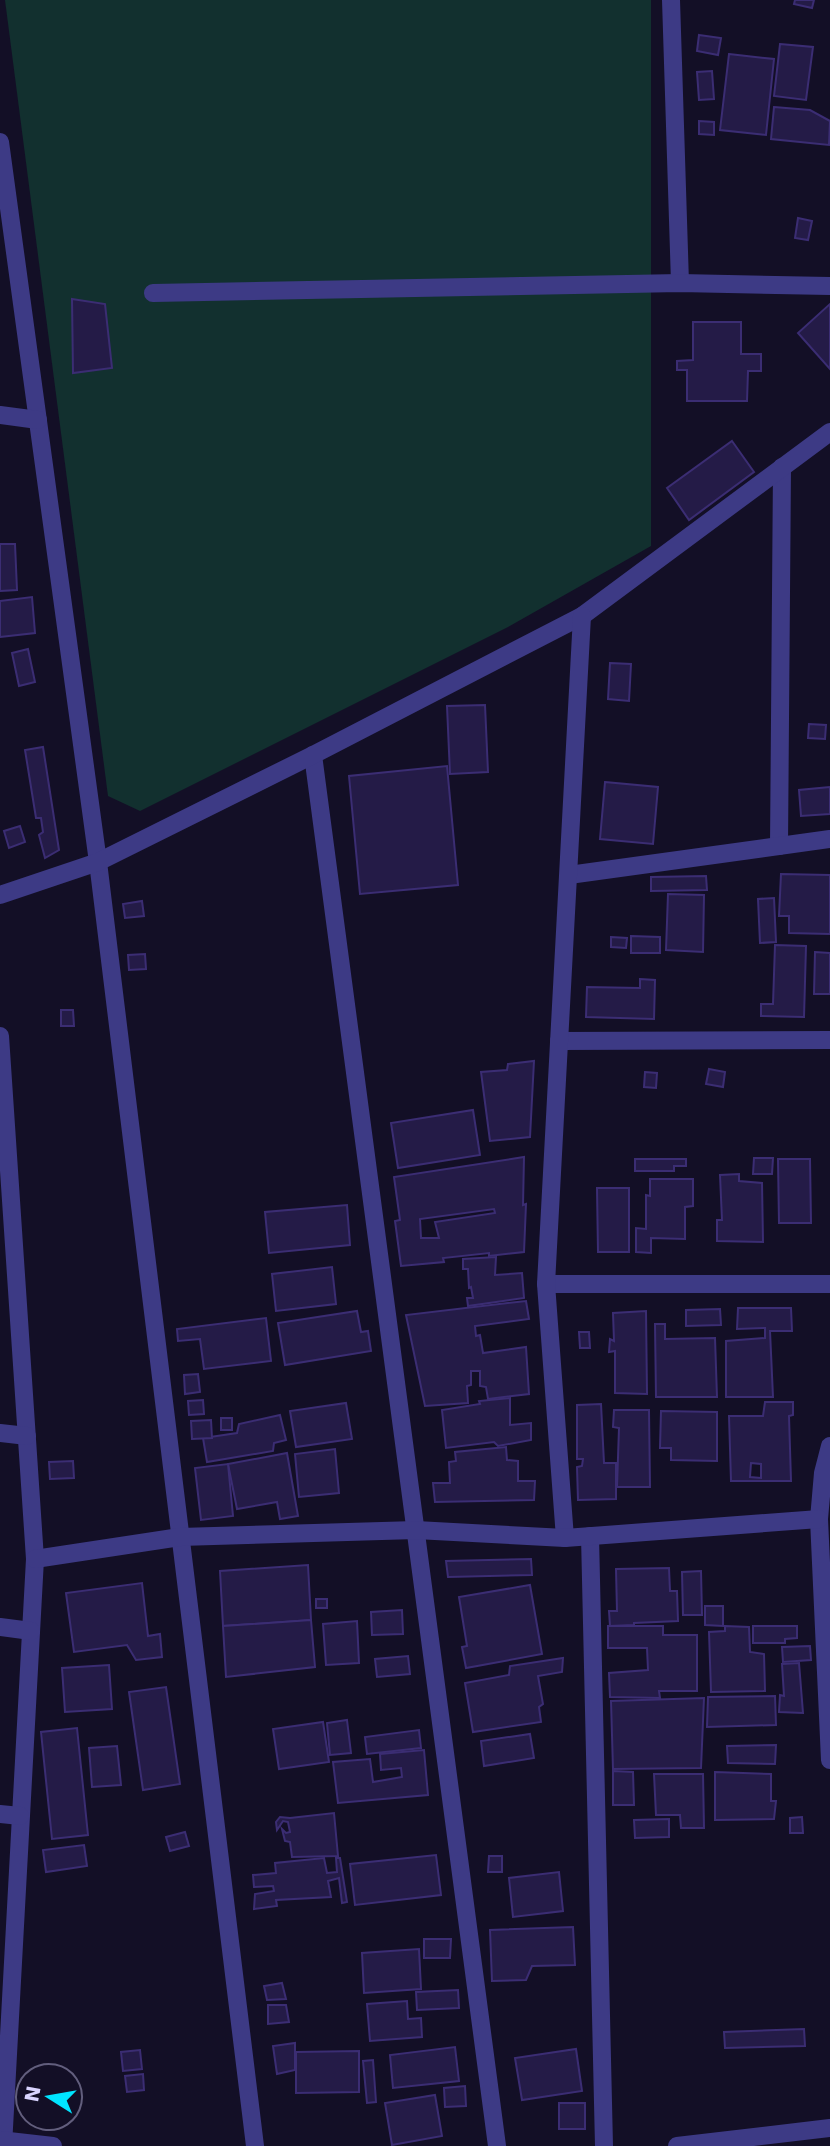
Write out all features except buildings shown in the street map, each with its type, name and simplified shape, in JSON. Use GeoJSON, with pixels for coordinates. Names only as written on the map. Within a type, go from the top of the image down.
{"type":"FeatureCollection","features":[{"type":"Feature","properties":{"kind":"street"},"geometry":{"type":"LineString","coordinates":[[671,0],[680,283]]}},
{"type":"Feature","properties":{"kind":"street"},"geometry":{"type":"LineString","coordinates":[[0,142],[98,862],[255,2146]]}},
{"type":"Feature","properties":{"kind":"street"},"geometry":{"type":"LineString","coordinates":[[153,293],[680,283],[830,286]]}},
{"type":"Feature","properties":{"kind":"street"},"geometry":{"type":"LineString","coordinates":[[0,415],[38,420]]}},
{"type":"Feature","properties":{"kind":"street"},"geometry":{"type":"LineString","coordinates":[[0,895],[98,862],[582,616],[830,432]]}},
{"type":"Feature","properties":{"kind":"street"},"geometry":{"type":"LineString","coordinates":[[779,846],[782,467]]}},
{"type":"Feature","properties":{"kind":"street"},"geometry":{"type":"LineString","coordinates":[[565,1538],[546,1284],[582,616]]}},
{"type":"Feature","properties":{"kind":"street"},"geometry":{"type":"LineString","coordinates":[[313,755],[497,2146]]}},
{"type":"Feature","properties":{"kind":"street"},"geometry":{"type":"LineString","coordinates":[[569,875],[830,839]]}},
{"type":"Feature","properties":{"kind":"street"},"geometry":{"type":"LineString","coordinates":[[0,1036],[8,1249],[27,1436],[35,1559],[20,1815],[5,1994],[1,2142],[53,2146]]}},
{"type":"Feature","properties":{"kind":"street"},"geometry":{"type":"LineString","coordinates":[[559,1041],[830,1040]]}},
{"type":"Feature","properties":{"kind":"street"},"geometry":{"type":"LineString","coordinates":[[546,1284],[830,1284]]}},
{"type":"Feature","properties":{"kind":"street"},"geometry":{"type":"LineString","coordinates":[[0,1433],[27,1436]]}},
{"type":"Feature","properties":{"kind":"street"},"geometry":{"type":"LineString","coordinates":[[830,1446],[823,1473],[820,1519],[830,1760]]}},
{"type":"Feature","properties":{"kind":"street"},"geometry":{"type":"LineString","coordinates":[[35,1559],[180,1537],[416,1530],[565,1538],[820,1519]]}},
{"type":"Feature","properties":{"kind":"street"},"geometry":{"type":"LineString","coordinates":[[590,1536],[604,2146]]}},
{"type":"Feature","properties":{"kind":"street"},"geometry":{"type":"LineString","coordinates":[[0,1628],[31,1631]]}},
{"type":"Feature","properties":{"kind":"street"},"geometry":{"type":"LineString","coordinates":[[0,1814],[20,1815]]}},
{"type":"Feature","properties":{"kind":"street"},"geometry":{"type":"LineString","coordinates":[[677,2146],[741,2142],[830,2128]]}},
{"type":"Feature","properties":{"kind":"green space"},"geometry":{"type":"Polygon","coordinates":[[[5,0],[651,0],[651,546],[508,627],[140,811],[108,796],[5,0]]]}}]}
